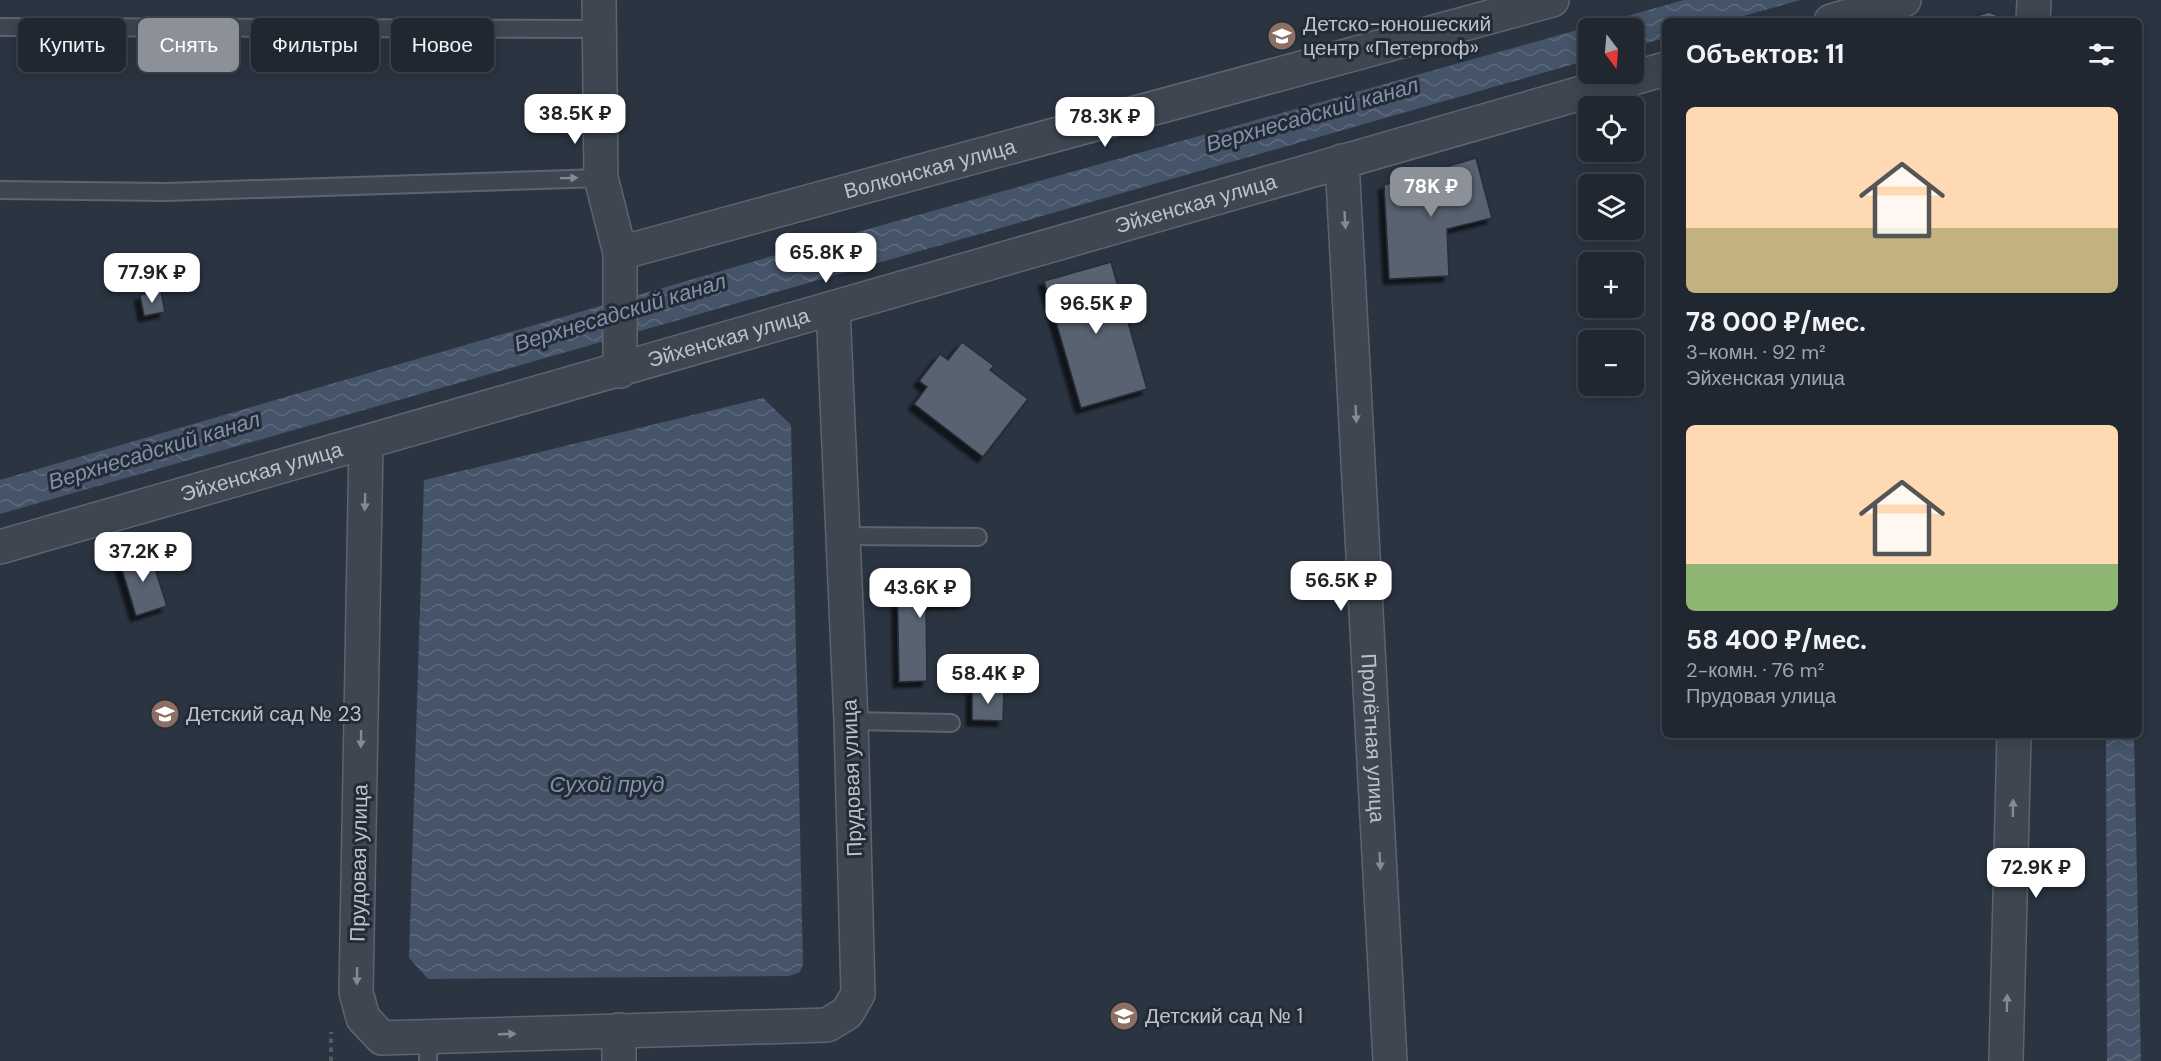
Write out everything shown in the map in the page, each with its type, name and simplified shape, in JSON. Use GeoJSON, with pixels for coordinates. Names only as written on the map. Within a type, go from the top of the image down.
{"type":"FeatureCollection","features":[{"type":"Feature","properties":{"kind":"street","name":"Волконская улица"},"geometry":{"type":"LineString","coordinates":[[620,253],[1552,0]]}},
{"type":"Feature","properties":{"kind":"street"},"geometry":{"type":"LineString","coordinates":[[1842,18],[1905,0]]}},
{"type":"Feature","properties":{"kind":"street"},"geometry":{"type":"LineString","coordinates":[[2033,18],[2034,0]]}},
{"type":"Feature","properties":{"kind":"street"},"geometry":{"type":"LineString","coordinates":[[599,15],[601,178],[620,253],[619,359]]}},
{"type":"Feature","properties":{"kind":"street","name":"Эйхенская улица"},"geometry":{"type":"LineString","coordinates":[[0,547],[366,444],[619,359],[833,309],[1662,70]]}},
{"type":"Feature","properties":{"kind":"street","name":"Пролётная улица"},"geometry":{"type":"LineString","coordinates":[[1342,161],[1390,1061]]}},
{"type":"Feature","properties":{"kind":"street","name":"Прудовая улица"},"geometry":{"type":"LineString","coordinates":[[366,444],[356,992],[363,1018],[382,1038],[428,1049],[619,1046],[827,1025],[847,1013],[858,994],[851,721],[833,309]]}},
{"type":"Feature","properties":{"kind":"street"},"geometry":{"type":"LineString","coordinates":[[2006,1061],[2014,738]]}},
{"type":"Feature","properties":{"kind":"lane"},"geometry":{"type":"LineString","coordinates":[[0,27],[472,30],[599,15]]}},
{"type":"Feature","properties":{"kind":"lane"},"geometry":{"type":"LineString","coordinates":[[0,190],[177,191],[601,178]]}},
{"type":"Feature","properties":{"kind":"lane"},"geometry":{"type":"LineString","coordinates":[[843,536],[978,537]]}},
{"type":"Feature","properties":{"kind":"lane"},"geometry":{"type":"LineString","coordinates":[[851,721],[951,723]]}},
{"type":"Feature","properties":{"kind":"path"},"geometry":{"type":"LineString","coordinates":[[331,1061],[332,1026]]}},
{"type":"Feature","properties":{"kind":"water"},"geometry":{"type":"Polygon","coordinates":[[[1684,0],[1800,0],[1737,18],[1662,18],[1662,39],[1644,44],[1644,18],[1620,18],[1684,0]]]}},
{"type":"Feature","properties":{"kind":"water","name":"Верхнесадский канал"},"geometry":{"type":"Polygon","coordinates":[[[1578,30],[1578,63],[0,514],[0,480],[786,252],[1578,30]]]}},
{"type":"Feature","properties":{"kind":"water","name":"Сухой пруд"},"geometry":{"type":"Polygon","coordinates":[[[763,398],[791,425],[803,964],[800,972],[789,976],[428,979],[409,958],[424,480],[763,398]]]}},
{"type":"Feature","properties":{"kind":"water"},"geometry":{"type":"Polygon","coordinates":[[[2106,738],[2134,738],[2141,1061],[2107,1061],[2106,738]]]}},
{"type":"Feature","properties":{"kind":"building"},"geometry":{"type":"Polygon","coordinates":[[[1989,12],[2000,18],[1970,18],[1989,12]]]}},
{"type":"Feature","properties":{"kind":"building"},"geometry":{"type":"Polygon","coordinates":[[[1476,158],[1492,218],[1447,229],[1449,276],[1389,279],[1384,185],[1476,158]]]}},
{"type":"Feature","properties":{"kind":"building"},"geometry":{"type":"Polygon","coordinates":[[[1111,262],[1147,389],[1081,408],[1044,281],[1111,262]]]}},
{"type":"Feature","properties":{"kind":"building"},"geometry":{"type":"Polygon","coordinates":[[[161,291],[165,312],[144,316],[140,295],[161,291]]]}},
{"type":"Feature","properties":{"kind":"building"},"geometry":{"type":"Polygon","coordinates":[[[962,342],[994,366],[990,370],[1028,399],[983,457],[914,404],[927,387],[919,381],[940,354],[948,360],[962,342]]]}},
{"type":"Feature","properties":{"kind":"building"},"geometry":{"type":"Polygon","coordinates":[[[149,550],[167,606],[136,616],[119,560],[149,550]]]}},
{"type":"Feature","properties":{"kind":"building"},"geometry":{"type":"Polygon","coordinates":[[[963,576],[964,603],[926,604],[927,681],[899,682],[897,578],[963,576]]]}},
{"type":"Feature","properties":{"kind":"building"},"geometry":{"type":"Polygon","coordinates":[[[972,689],[1004,689],[1003,721],[972,720],[972,689]]]}},
{"type":"Feature","properties":{"kind":"place","name":"Детско-юношеский центр «Петергоф»"},"geometry":{"type":"Point","coordinates":[1282,36]}},
{"type":"Feature","properties":{"kind":"place","name":"Детский сад № 23"},"geometry":{"type":"Point","coordinates":[165,714]}},
{"type":"Feature","properties":{"kind":"place","name":"Детский сад № 1"},"geometry":{"type":"Point","coordinates":[1124,1016]}}]}
